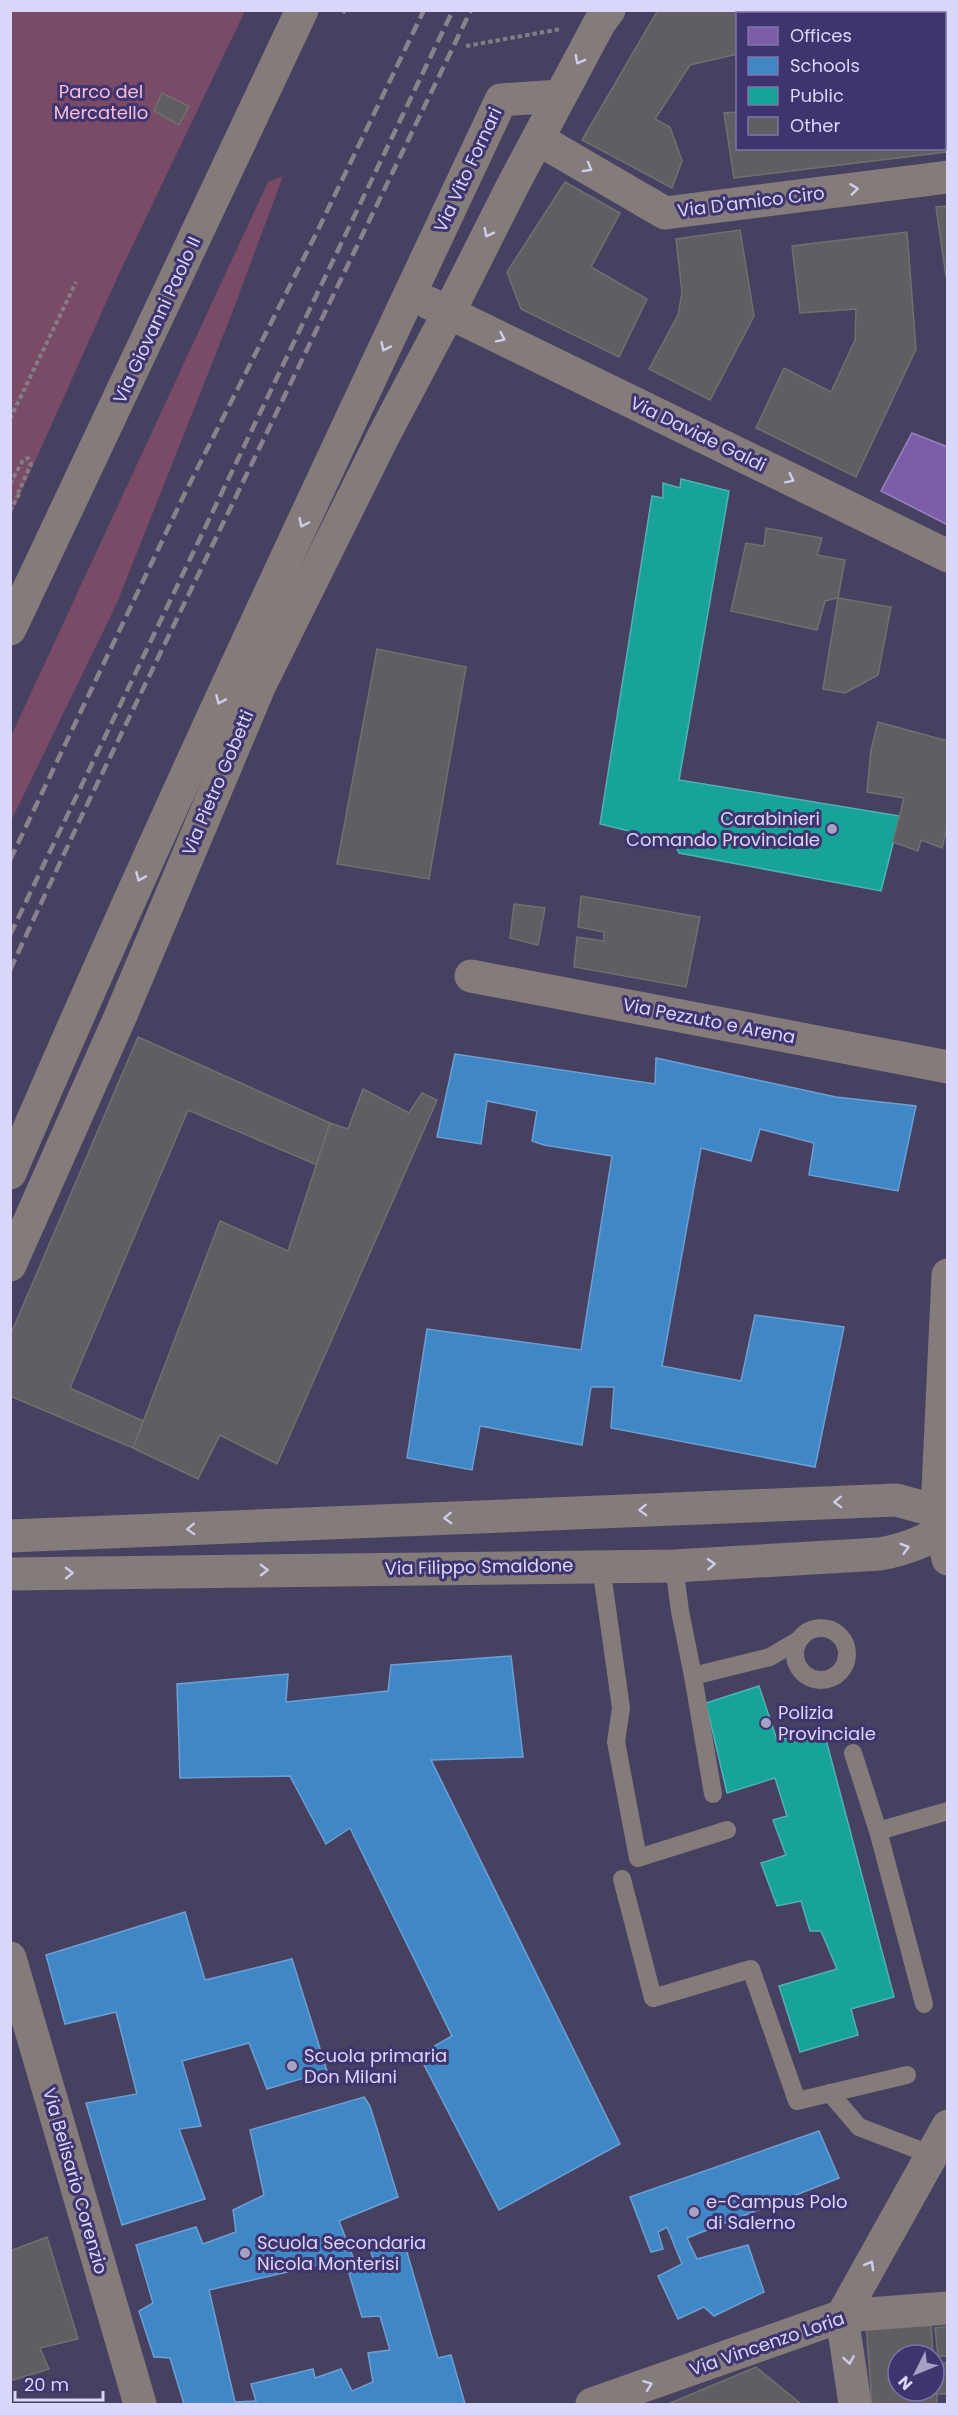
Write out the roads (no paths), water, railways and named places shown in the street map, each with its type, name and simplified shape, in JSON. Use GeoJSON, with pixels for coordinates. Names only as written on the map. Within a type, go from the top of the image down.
{"type":"FeatureCollection","features":[{"type":"Feature","properties":{"kind":"street","name":"Via Giovanni Paolo II"},"geometry":{"type":"LineString","coordinates":[[10,629],[302,10]]}},
{"type":"Feature","properties":{"kind":"street"},"geometry":{"type":"LineString","coordinates":[[449,312],[560,96],[604,16]]}},
{"type":"Feature","properties":{"kind":"street","name":"Via Vito Fornari"},"geometry":{"type":"LineString","coordinates":[[410,294],[501,100],[560,96]]}},
{"type":"Feature","properties":{"kind":"street","name":"Via D'amico Ciro"},"geometry":{"type":"LineString","coordinates":[[538,139],[665,213],[948,177]]}},
{"type":"Feature","properties":{"kind":"street","name":"Via Davide Galdi"},"geometry":{"type":"LineString","coordinates":[[410,294],[948,556]]}},
{"type":"Feature","properties":{"kind":"street","name":"Via Pietro Gobetti"},"geometry":{"type":"LineString","coordinates":[[10,1265],[115,1028],[259,687],[282,605],[410,294]]}},
{"type":"Feature","properties":{"kind":"street","name":"Via Pietro Gobetti"},"geometry":{"type":"LineString","coordinates":[[10,1173],[79,1013],[219,702],[282,605],[382,437],[449,312]]}},
{"type":"Feature","properties":{"kind":"street","name":"Via Pezzuto e Arena"},"geometry":{"type":"LineString","coordinates":[[471,976],[948,1067]]}},
{"type":"Feature","properties":{"kind":"street"},"geometry":{"type":"LineString","coordinates":[[79,1013],[115,1028]]}},
{"type":"Feature","properties":{"kind":"street"},"geometry":{"type":"LineString","coordinates":[[10,1536],[896,1500],[943,1527],[947,1290]]}},
{"type":"Feature","properties":{"kind":"street","name":"Via Filippo Smaldone"},"geometry":{"type":"LineString","coordinates":[[10,1574],[674,1566],[880,1554],[902,1550],[923,1542],[943,1527]]}},
{"type":"Feature","properties":{"kind":"street","name":"Via Belisario Corenzio"},"geometry":{"type":"LineString","coordinates":[[10,1958],[140,2404]]}},
{"type":"Feature","properties":{"kind":"street"},"geometry":{"type":"LineString","coordinates":[[855,2404],[842,2316],[948,2126]]}},
{"type":"Feature","properties":{"kind":"street","name":"Via Vincenzo Loria"},"geometry":{"type":"LineString","coordinates":[[592,2404],[842,2316],[948,2308]]}},
{"type":"Feature","properties":{"kind":"lane"},"geometry":{"type":"LineString","coordinates":[[601,1566],[621,1708],[616,1742],[638,1858],[727,1830]]}},
{"type":"Feature","properties":{"kind":"lane"},"geometry":{"type":"LineString","coordinates":[[674,1566],[713,1794]]}},
{"type":"Feature","properties":{"kind":"lane"},"geometry":{"type":"LineString","coordinates":[[693,1676],[770,1657],[797,1641]]}},
{"type":"Feature","properties":{"kind":"lane"},"geometry":{"type":"LineString","coordinates":[[853,1753],[878,1831],[924,2004]]}},
{"type":"Feature","properties":{"kind":"lane"},"geometry":{"type":"LineString","coordinates":[[878,1831],[948,1811]]}},
{"type":"Feature","properties":{"kind":"lane"},"geometry":{"type":"LineString","coordinates":[[622,1879],[653,1998],[751,1969],[797,2101],[907,2075]]}},
{"type":"Feature","properties":{"kind":"lane"},"geometry":{"type":"LineString","coordinates":[[830,2093],[860,2127],[932,2155]]}},
{"type":"Feature","properties":{"kind":"railway"},"geometry":{"type":"LineString","coordinates":[[10,860],[185,493],[317,232],[424,10]]}},
{"type":"Feature","properties":{"kind":"railway"},"geometry":{"type":"LineString","coordinates":[[10,935],[453,10]]}},
{"type":"Feature","properties":{"kind":"railway"},"geometry":{"type":"LineString","coordinates":[[10,970],[85,809],[471,10]]}},
{"type":"Feature","properties":{"kind":"place","name":"Carabinieri Comando Provinciale"},"geometry":{"type":"Point","coordinates":[832,829]}},
{"type":"Feature","properties":{"kind":"place","name":"Polizia Provinciale"},"geometry":{"type":"Point","coordinates":[766,1723]}},
{"type":"Feature","properties":{"kind":"place","name":"Scuola primaria Don Milani"},"geometry":{"type":"Point","coordinates":[292,2066]}},
{"type":"Feature","properties":{"kind":"place","name":"e-Campus Polo di Salerno"},"geometry":{"type":"Point","coordinates":[694,2212]}},
{"type":"Feature","properties":{"kind":"place","name":"Scuola Secondaria Nicola Monterisi"},"geometry":{"type":"Point","coordinates":[245,2253]}},
{"type":"Feature","properties":{"kind":"park label","name":"Parco del Mercatello"},"geometry":{"type":"Point","coordinates":[101,102]}}]}
